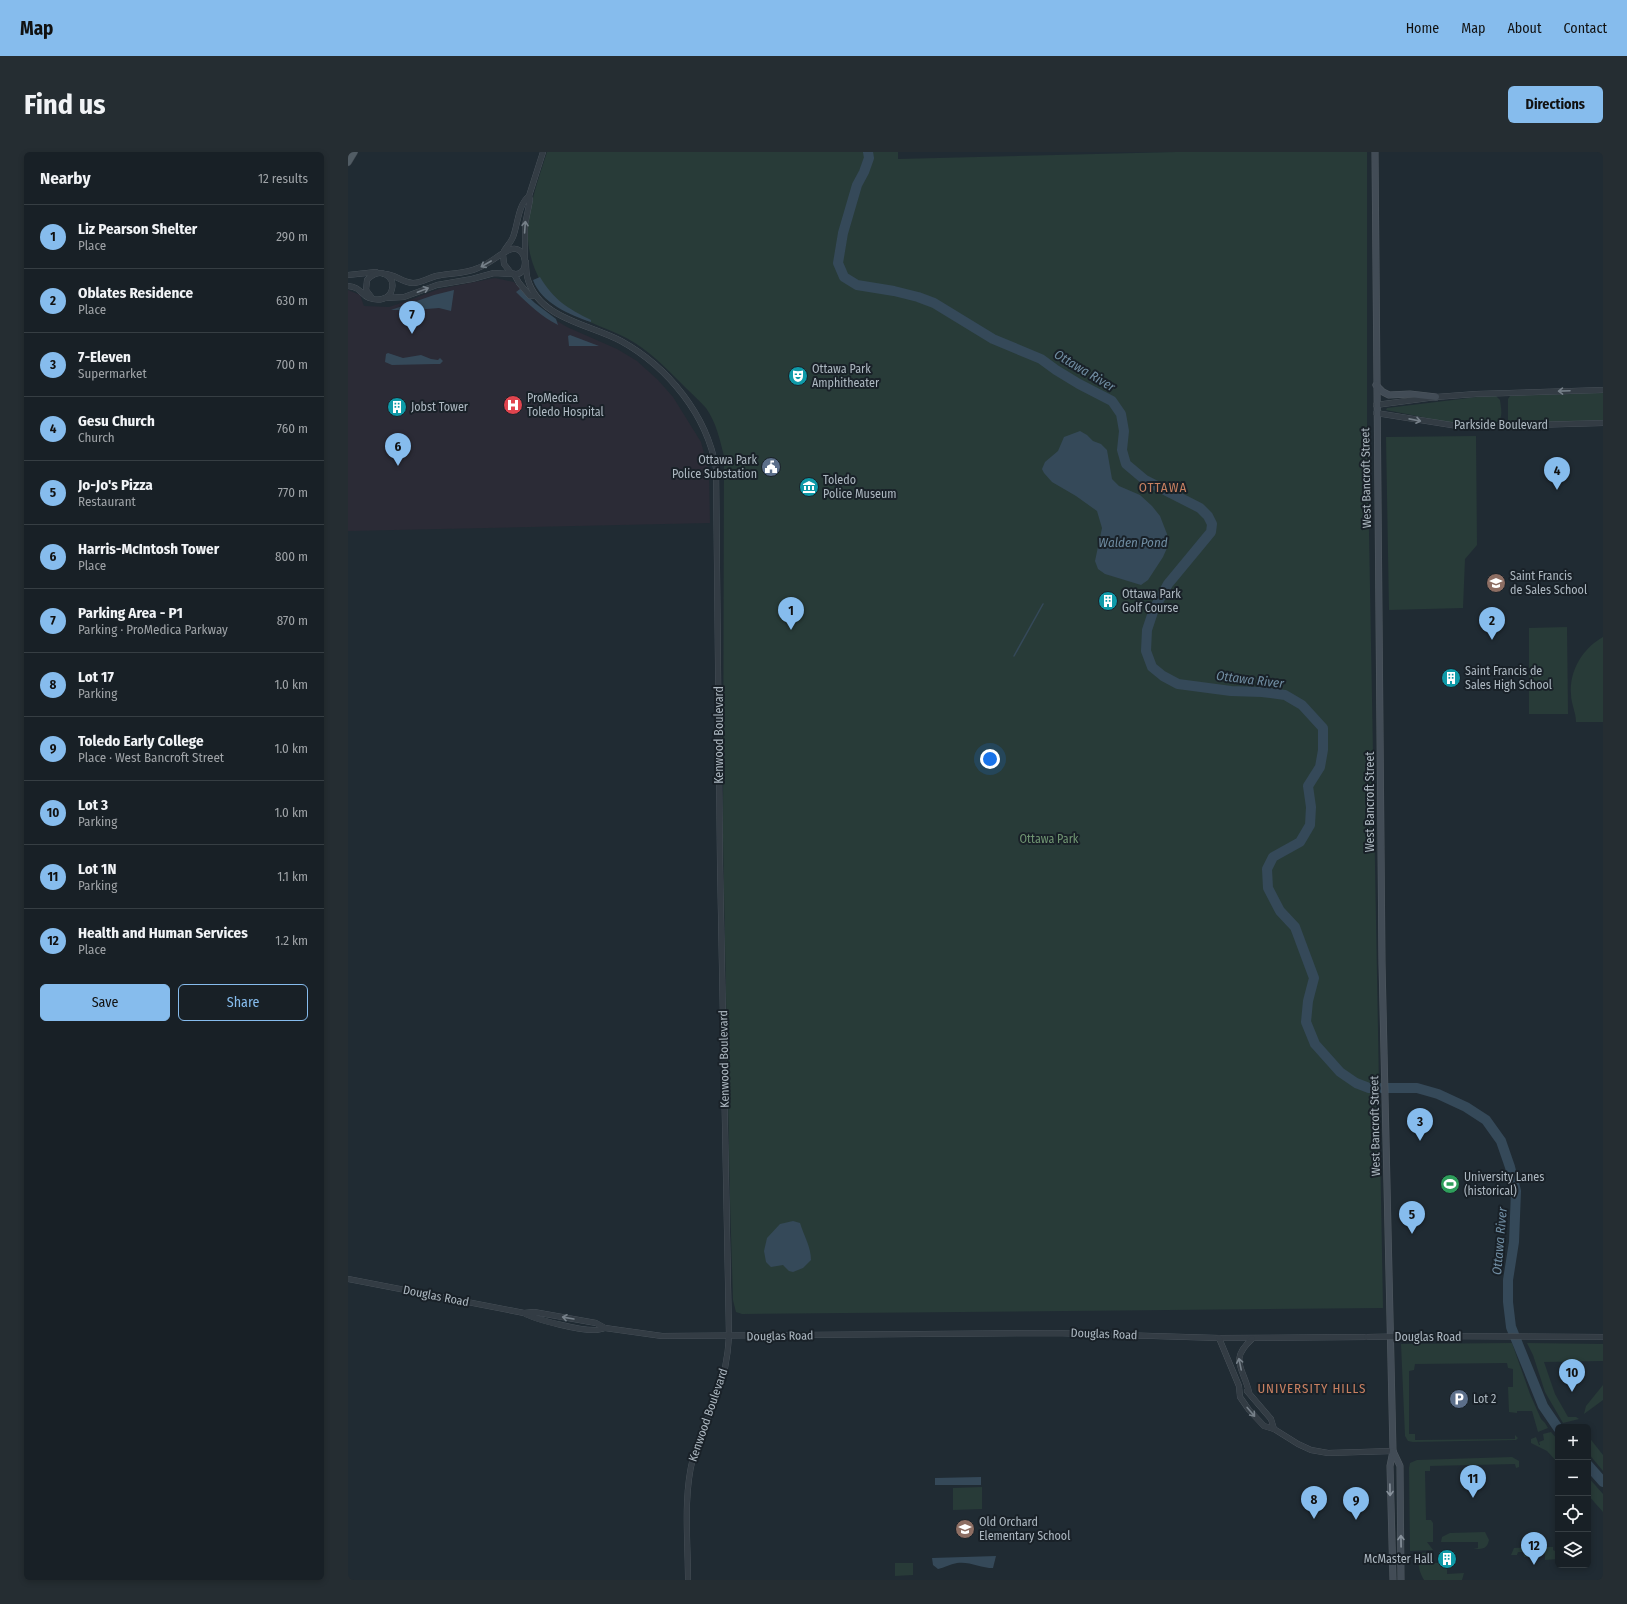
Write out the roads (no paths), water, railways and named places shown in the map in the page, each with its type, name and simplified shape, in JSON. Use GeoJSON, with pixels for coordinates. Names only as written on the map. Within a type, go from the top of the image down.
{"type":"FeatureCollection","features":[{"type":"Feature","properties":{"kind":"main road"},"geometry":{"type":"LineString","coordinates":[[348,162],[354,152]]}},
{"type":"Feature","properties":{"kind":"main road","name":"West Bancroft Street"},"geometry":{"type":"LineString","coordinates":[[1375,152],[1376,414],[1382,963],[1393,1451],[1390,1466],[1393,1580]]}},
{"type":"Feature","properties":{"kind":"main road"},"geometry":{"type":"LineString","coordinates":[[1376,385],[1383,392],[1389,395],[1410,394],[1436,397]]}},
{"type":"Feature","properties":{"kind":"main road","name":"West Bancroft Street"},"geometry":{"type":"LineString","coordinates":[[1393,1451],[1400,1466],[1401,1580]]}},
{"type":"Feature","properties":{"kind":"street"},"geometry":{"type":"LineString","coordinates":[[535,296],[527,278],[524,230],[530,200],[529,196],[543,152]]}},
{"type":"Feature","properties":{"kind":"street"},"geometry":{"type":"LineString","coordinates":[[513,274],[504,264],[504,252],[512,238],[526,198],[529,196]]}},
{"type":"Feature","properties":{"kind":"street"},"geometry":{"type":"LineString","coordinates":[[348,275],[373,272],[388,273],[405,282],[416,283],[438,276],[474,270],[485,265],[504,252],[516,250],[522,254],[526,260]]}},
{"type":"Feature","properties":{"kind":"street"},"geometry":{"type":"LineString","coordinates":[[385,298],[395,299],[404,297],[437,285],[492,274],[513,274],[522,270],[526,260]]}},
{"type":"Feature","properties":{"kind":"street"},"geometry":{"type":"LineString","coordinates":[[348,286],[356,288],[369,298],[380,300],[391,293],[392,286],[390,278],[381,273],[369,277],[366,284],[367,292],[372,298]]}},
{"type":"Feature","properties":{"kind":"street","name":"Kenwood Boulevard"},"geometry":{"type":"LineString","coordinates":[[513,274],[530,296],[535,296],[562,317],[610,336],[639,353],[661,372],[688,402],[702,425],[714,455],[717,478],[721,870],[729,1336],[723,1379],[696,1446],[691,1466],[688,1492],[688,1580]]}},
{"type":"Feature","properties":{"kind":"street"},"geometry":{"type":"LineString","coordinates":[[1376,405],[1436,397],[1476,394],[1603,390]]}},
{"type":"Feature","properties":{"kind":"street","name":"Parkside Boulevard"},"geometry":{"type":"LineString","coordinates":[[1376,414],[1464,427],[1603,423]]}},
{"type":"Feature","properties":{"kind":"street","name":"Douglas Road"},"geometry":{"type":"LineString","coordinates":[[348,1279],[524,1313],[534,1312],[596,1323],[605,1328],[652,1336],[1054,1333],[1252,1339],[1419,1336],[1603,1338]]}},
{"type":"Feature","properties":{"kind":"street"},"geometry":{"type":"LineString","coordinates":[[1219,1338],[1239,1386],[1240,1397],[1249,1410],[1264,1426],[1274,1429],[1311,1450],[1328,1453],[1393,1451]]}},
{"type":"Feature","properties":{"kind":"street"},"geometry":{"type":"LineString","coordinates":[[1249,1392],[1240,1365],[1239,1357],[1241,1352],[1252,1339]]}},
{"type":"Feature","properties":{"kind":"street"},"geometry":{"type":"LineString","coordinates":[[1239,1386],[1249,1392],[1271,1419],[1274,1429]]}},
{"type":"Feature","properties":{"kind":"water"},"geometry":{"type":"Polygon","coordinates":[[[540,277],[556,298],[568,307],[591,320],[591,322],[574,316],[549,302],[542,295],[533,280],[540,277]]]}},
{"type":"Feature","properties":{"kind":"water"},"geometry":{"type":"Polygon","coordinates":[[[520,289],[556,319],[558,325],[525,301],[516,292],[520,289]]]}},
{"type":"Feature","properties":{"kind":"water"},"geometry":{"type":"Polygon","coordinates":[[[454,290],[451,311],[439,308],[391,310],[434,295],[454,290]]]}},
{"type":"Feature","properties":{"kind":"water"},"geometry":{"type":"Polygon","coordinates":[[[570,335],[599,346],[569,346],[568,336],[570,335]]]}},
{"type":"Feature","properties":{"kind":"water"},"geometry":{"type":"Polygon","coordinates":[[[388,353],[403,358],[421,355],[431,359],[438,360],[440,358],[443,361],[440,364],[392,365],[385,362],[386,354],[388,353]]]}},
{"type":"Feature","properties":{"kind":"water","name":"Walden Pond"},"geometry":{"type":"Polygon","coordinates":[[[1080,431],[1093,441],[1101,444],[1107,450],[1112,479],[1119,486],[1140,495],[1160,516],[1167,534],[1167,548],[1148,580],[1141,585],[1105,574],[1098,569],[1095,561],[1102,528],[1097,511],[1076,496],[1052,482],[1042,469],[1045,462],[1058,451],[1064,437],[1080,431]]]}},
{"type":"Feature","properties":{"kind":"water"},"geometry":{"type":"Polygon","coordinates":[[[793,1221],[800,1223],[809,1246],[811,1260],[803,1268],[793,1272],[789,1271],[783,1265],[771,1267],[766,1262],[764,1251],[767,1238],[780,1224],[793,1221]]]}},
{"type":"Feature","properties":{"kind":"water"},"geometry":{"type":"Polygon","coordinates":[[[981,1477],[981,1485],[935,1485],[935,1478],[981,1477]]]}},
{"type":"Feature","properties":{"kind":"water"},"geometry":{"type":"Polygon","coordinates":[[[996,1556],[993,1568],[962,1563],[938,1569],[933,1565],[932,1558],[996,1556]]]}},
{"type":"Feature","properties":{"kind":"waterway","name":"Ottawa River"},"geometry":{"type":"LineString","coordinates":[[868,152],[869,158],[857,185],[843,233],[838,263],[844,277],[857,285],[894,291],[934,303],[993,339],[1041,359],[1079,384],[1112,401],[1121,414],[1124,431],[1122,450],[1126,464],[1145,480],[1200,508],[1208,516],[1212,524],[1211,532],[1168,584],[1154,609],[1147,630],[1146,651],[1152,667],[1163,676],[1178,684],[1231,691],[1262,692],[1285,695],[1302,705],[1323,728],[1323,750],[1320,767],[1308,786],[1311,807],[1310,825],[1300,842],[1273,857],[1267,869],[1268,888],[1280,911],[1295,927],[1314,978],[1308,1001],[1306,1022],[1315,1044],[1340,1072],[1356,1083],[1369,1088],[1417,1088],[1438,1094],[1466,1107],[1486,1120],[1501,1141],[1516,1191],[1514,1242],[1508,1280],[1508,1302],[1511,1327],[1543,1406],[1555,1424]]}},
{"type":"Feature","properties":{"kind":"waterway"},"geometry":{"type":"LineString","coordinates":[[1014,656],[1043,604]]}},
{"type":"Feature","properties":{"kind":"waterway","name":"Ottawa River"},"geometry":{"type":"LineString","coordinates":[[1591,1468],[1603,1482]]}},
{"type":"Feature","properties":{"kind":"place","name":"Parking Area - P1"},"geometry":{"type":"Point","coordinates":[412,334]}},
{"type":"Feature","properties":{"kind":"place","name":"Ottawa Park Amphitheater"},"geometry":{"type":"Point","coordinates":[798,376]}},
{"type":"Feature","properties":{"kind":"place","name":"ProMedica Toledo Hospital"},"geometry":{"type":"Point","coordinates":[513,405]}},
{"type":"Feature","properties":{"kind":"place","name":"Jobst Tower"},"geometry":{"type":"Point","coordinates":[397,407]}},
{"type":"Feature","properties":{"kind":"place","name":"Harris-McIntosh Tower"},"geometry":{"type":"Point","coordinates":[398,466]}},
{"type":"Feature","properties":{"kind":"place","name":"Ottawa Park Police Substation"},"geometry":{"type":"Point","coordinates":[771,467]}},
{"type":"Feature","properties":{"kind":"place","name":"Toledo Police Museum"},"geometry":{"type":"Point","coordinates":[809,487]}},
{"type":"Feature","properties":{"kind":"place","name":"Gesu Church"},"geometry":{"type":"Point","coordinates":[1557,490]}},
{"type":"Feature","properties":{"kind":"place","name":"Saint Francis de Sales School"},"geometry":{"type":"Point","coordinates":[1496,583]}},
{"type":"Feature","properties":{"kind":"place","name":"Ottawa Park Golf Course"},"geometry":{"type":"Point","coordinates":[1108,601]}},
{"type":"Feature","properties":{"kind":"place","name":"Liz Pearson Shelter"},"geometry":{"type":"Point","coordinates":[791,630]}},
{"type":"Feature","properties":{"kind":"place","name":"Oblates Residence"},"geometry":{"type":"Point","coordinates":[1492,640]}},
{"type":"Feature","properties":{"kind":"place","name":"Saint Francis de Sales High School"},"geometry":{"type":"Point","coordinates":[1451,678]}},
{"type":"Feature","properties":{"kind":"place","name":"7-Eleven"},"geometry":{"type":"Point","coordinates":[1420,1141]}},
{"type":"Feature","properties":{"kind":"place","name":"University Lanes (historical)"},"geometry":{"type":"Point","coordinates":[1450,1184]}},
{"type":"Feature","properties":{"kind":"place","name":"Jo-Jo's Pizza"},"geometry":{"type":"Point","coordinates":[1412,1234]}},
{"type":"Feature","properties":{"kind":"place","name":"Lot 3"},"geometry":{"type":"Point","coordinates":[1572,1392]}},
{"type":"Feature","properties":{"kind":"place","name":"Lot 2"},"geometry":{"type":"Point","coordinates":[1459,1399]}},
{"type":"Feature","properties":{"kind":"place","name":"Lot 1N"},"geometry":{"type":"Point","coordinates":[1473,1498]}},
{"type":"Feature","properties":{"kind":"place","name":"Lot 17"},"geometry":{"type":"Point","coordinates":[1314,1519]}},
{"type":"Feature","properties":{"kind":"place","name":"Toledo Early College"},"geometry":{"type":"Point","coordinates":[1356,1520]}},
{"type":"Feature","properties":{"kind":"place","name":"Old Orchard Elementary School"},"geometry":{"type":"Point","coordinates":[965,1529]}},
{"type":"Feature","properties":{"kind":"place","name":"McMaster Hall"},"geometry":{"type":"Point","coordinates":[1447,1559]}},
{"type":"Feature","properties":{"kind":"place","name":"Health and Human Services"},"geometry":{"type":"Point","coordinates":[1534,1565]}},
{"type":"Feature","properties":{"kind":"district","name":"OTTAWA"},"geometry":{"type":"Point","coordinates":[1163,487]}},
{"type":"Feature","properties":{"kind":"district","name":"UNIVERSITY HILLS"},"geometry":{"type":"Point","coordinates":[1312,1388]}},
{"type":"Feature","properties":{"kind":"park label","name":"Ottawa Park"},"geometry":{"type":"Point","coordinates":[1049,839]}}]}
